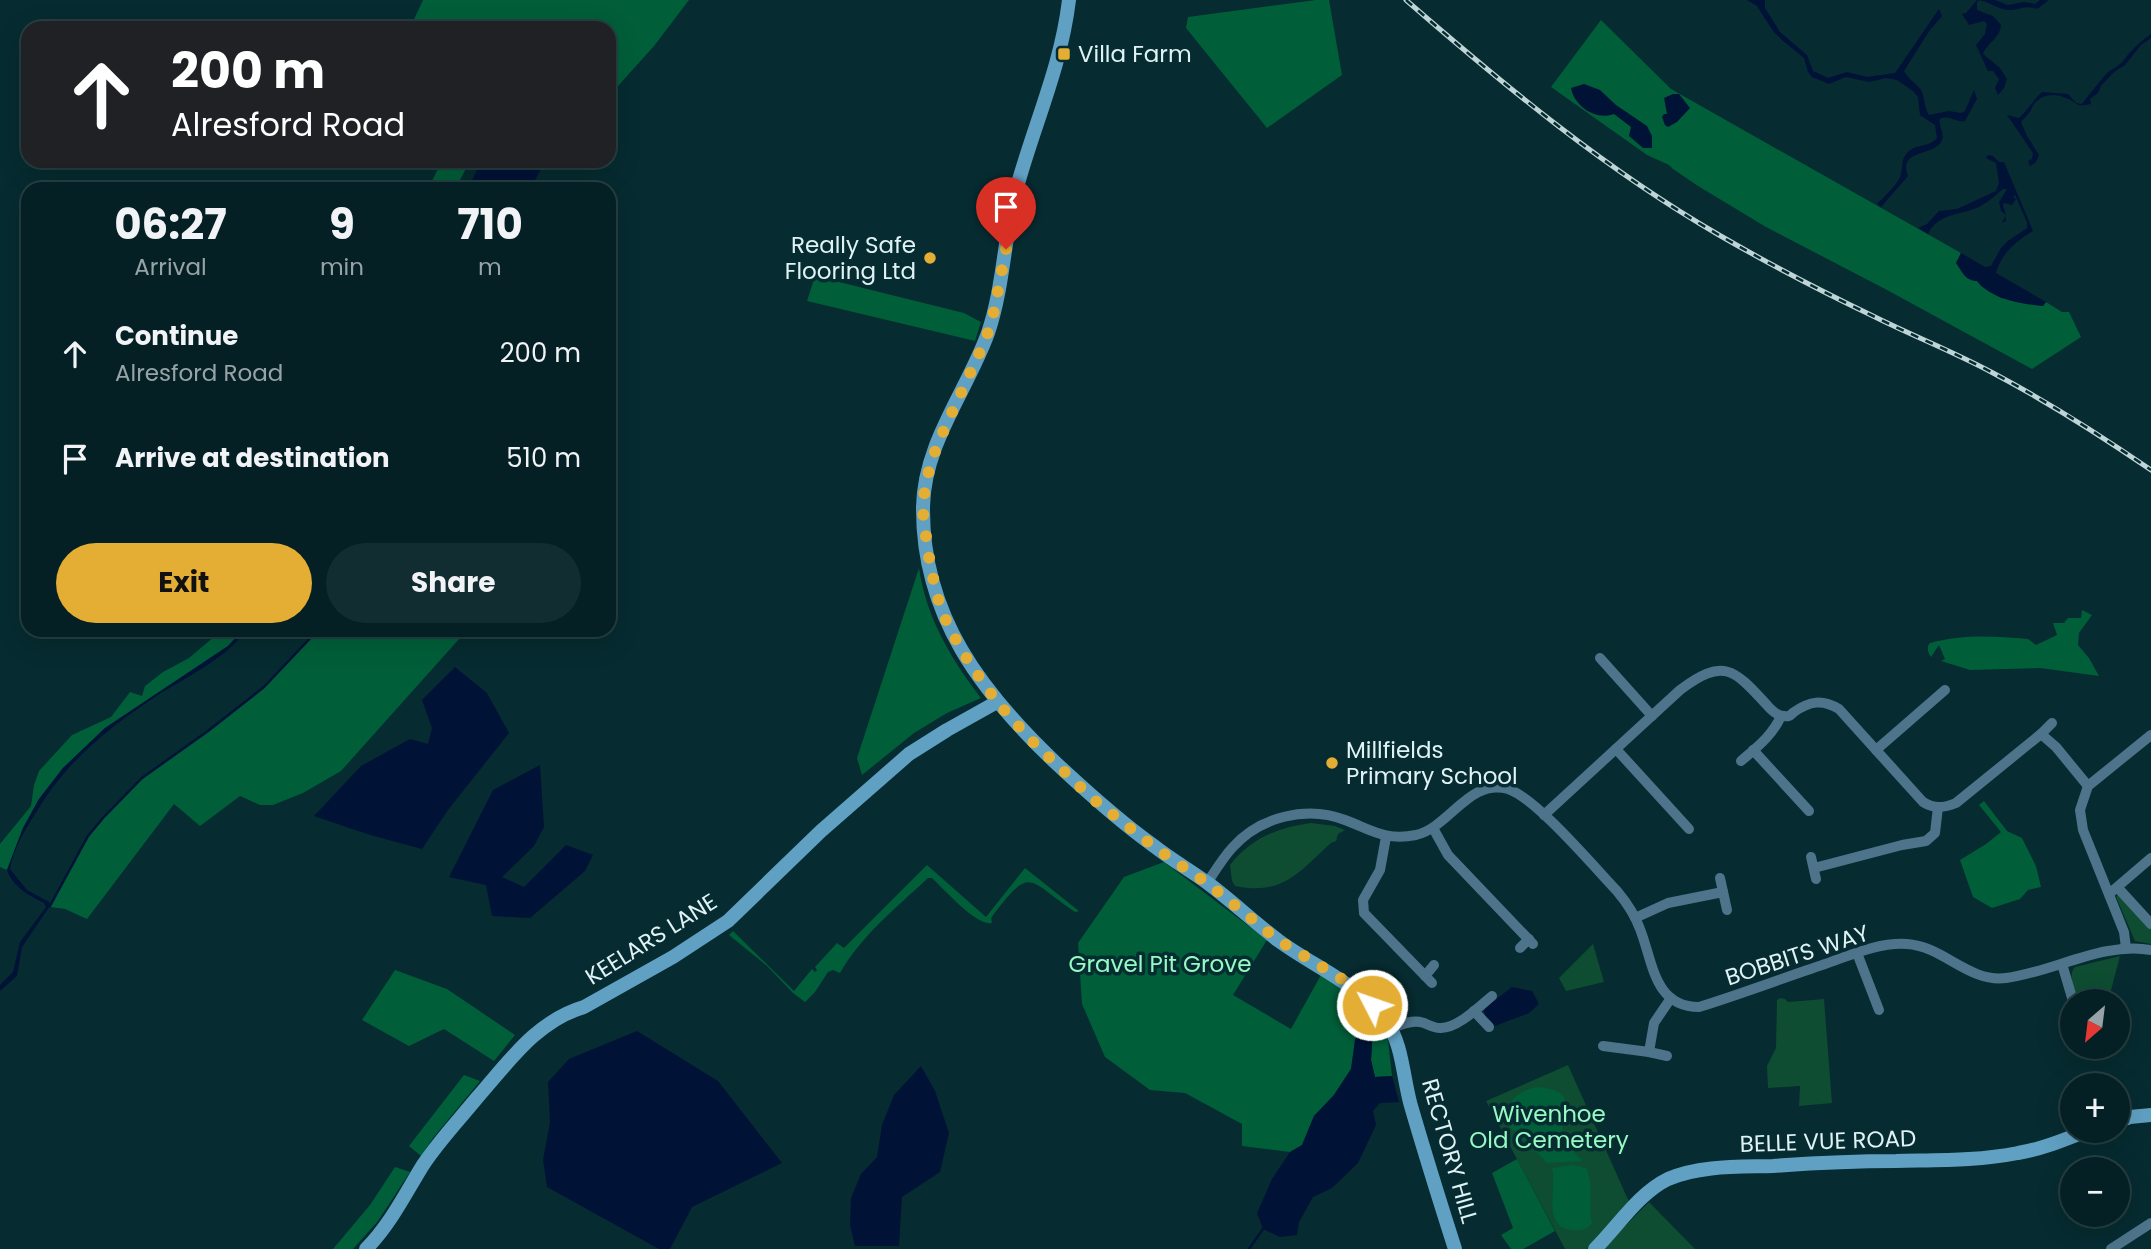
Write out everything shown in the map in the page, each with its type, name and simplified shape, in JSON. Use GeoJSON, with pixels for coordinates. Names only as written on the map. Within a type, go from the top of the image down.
{"type":"FeatureCollection","features":[{"type":"Feature","properties":{"kind":"street","name":"RECTORY HILL"},"geometry":{"type":"LineString","coordinates":[[1069,0],[1056,70],[1015,197],[992,321],[937,445],[928,472],[924,495],[924,522],[940,604],[962,652],[997,702],[1019,728],[1080,786],[1157,849],[1207,883],[1278,940],[1345,981],[1372,1005],[1391,1029],[1410,1103],[1455,1249]]}},
{"type":"Feature","properties":{"kind":"street"},"geometry":{"type":"LineString","coordinates":[[1602,665],[1652,716]]}},
{"type":"Feature","properties":{"kind":"street"},"geometry":{"type":"LineString","coordinates":[[1544,815],[1680,690],[1700,675],[1713,671],[1727,671],[1739,676],[1768,706],[1782,716],[1788,716],[1814,702],[1828,703],[1839,709],[1923,802],[1938,807],[1956,803],[2052,723]]}},
{"type":"Feature","properties":{"kind":"street"},"geometry":{"type":"LineString","coordinates":[[1876,750],[1943,696]]}},
{"type":"Feature","properties":{"kind":"street","name":"KEELARS LANE"},"geometry":{"type":"LineString","coordinates":[[366,1249],[393,1215],[435,1148],[527,1041],[571,1010],[584,1007],[673,957],[728,921],[821,831],[909,754],[997,702]]}},
{"type":"Feature","properties":{"kind":"street"},"geometry":{"type":"LineString","coordinates":[[1741,761],[1769,736],[1782,716]]}},
{"type":"Feature","properties":{"kind":"street"},"geometry":{"type":"LineString","coordinates":[[2041,734],[2056,747],[2088,786]]}},
{"type":"Feature","properties":{"kind":"street"},"geometry":{"type":"LineString","coordinates":[[2126,948],[2114,891],[2082,830],[2080,817],[2088,786],[2151,735]]}},
{"type":"Feature","properties":{"kind":"street"},"geometry":{"type":"LineString","coordinates":[[1616,749],[1688,824]]}},
{"type":"Feature","properties":{"kind":"street"},"geometry":{"type":"LineString","coordinates":[[1754,750],[1809,811]]}},
{"type":"Feature","properties":{"kind":"street"},"geometry":{"type":"LineString","coordinates":[[1207,883],[1233,847],[1248,834],[1275,819],[1302,814],[1329,815],[1344,819],[1376,835],[1413,835],[1433,828],[1474,794],[1488,788],[1499,787],[1517,793],[1544,815],[1617,891],[1635,918],[1653,973],[1665,994],[1671,998],[1654,1023],[1650,1052]]}},
{"type":"Feature","properties":{"kind":"street"},"geometry":{"type":"LineString","coordinates":[[1779,796],[1788,788]]}},
{"type":"Feature","properties":{"kind":"street"},"geometry":{"type":"LineString","coordinates":[[1814,868],[1926,841],[1935,833],[1938,807]]}},
{"type":"Feature","properties":{"kind":"street"},"geometry":{"type":"LineString","coordinates":[[1433,828],[1448,855],[1531,942],[1520,948]]}},
{"type":"Feature","properties":{"kind":"street"},"geometry":{"type":"LineString","coordinates":[[1386,837],[1380,870],[1363,900],[1364,913],[1428,979],[1434,965]]}},
{"type":"Feature","properties":{"kind":"street"},"geometry":{"type":"LineString","coordinates":[[1811,857],[1816,879]]}},
{"type":"Feature","properties":{"kind":"street"},"geometry":{"type":"LineString","coordinates":[[2114,891],[2151,858]]}},
{"type":"Feature","properties":{"kind":"street"},"geometry":{"type":"LineString","coordinates":[[1720,878],[1727,910]]}},
{"type":"Feature","properties":{"kind":"street"},"geometry":{"type":"LineString","coordinates":[[2114,891],[2151,924]]}},
{"type":"Feature","properties":{"kind":"street"},"geometry":{"type":"LineString","coordinates":[[1635,918],[1668,904],[1723,892]]}},
{"type":"Feature","properties":{"kind":"street","name":"BOBBITS WAY"},"geometry":{"type":"LineString","coordinates":[[1671,998],[1690,1007],[1699,1007],[1878,947],[1910,944],[1981,976],[1993,978],[2014,976],[2126,948],[2151,950]]}},
{"type":"Feature","properties":{"kind":"street"},"geometry":{"type":"LineString","coordinates":[[1857,953],[1881,1007]]}},
{"type":"Feature","properties":{"kind":"street"},"geometry":{"type":"LineString","coordinates":[[2062,964],[2069,989]]}},
{"type":"Feature","properties":{"kind":"street"},"geometry":{"type":"LineString","coordinates":[[1391,1029],[1413,1021],[1446,1027],[1474,1011],[1492,996]]}},
{"type":"Feature","properties":{"kind":"street"},"geometry":{"type":"LineString","coordinates":[[1474,1011],[1489,1027]]}},
{"type":"Feature","properties":{"kind":"street"},"geometry":{"type":"LineString","coordinates":[[1608,1043],[1667,1056]]}},
{"type":"Feature","properties":{"kind":"street"},"geometry":{"type":"LineString","coordinates":[[2130,1117],[2151,1115]]}},
{"type":"Feature","properties":{"kind":"street","name":"BELLE VUE ROAD"},"geometry":{"type":"LineString","coordinates":[[1595,1249],[1647,1194],[1668,1180],[1694,1172],[1842,1161],[1958,1160],[2021,1153],[2060,1141]]}},
{"type":"Feature","properties":{"kind":"street"},"geometry":{"type":"LineString","coordinates":[[2111,1249],[2151,1223]]}},
{"type":"Feature","properties":{"kind":"green space"},"geometry":{"type":"Polygon","coordinates":[[[423,0],[689,0],[654,46],[616,88],[616,21],[413,21],[423,0]]]}},
{"type":"Feature","properties":{"kind":"green space"},"geometry":{"type":"Polygon","coordinates":[[[1329,0],[1342,75],[1267,128],[1186,28],[1188,17],[1329,0]]]}},
{"type":"Feature","properties":{"kind":"green space"},"geometry":{"type":"Polygon","coordinates":[[[1601,20],[1671,89],[1961,253],[1956,263],[1965,276],[2001,298],[2043,305],[2046,302],[2062,312],[2069,312],[2081,337],[2032,369],[1766,227],[1669,165],[1647,155],[1551,87],[1601,20]]]}},
{"type":"Feature","properties":{"kind":"green space"},"geometry":{"type":"Polygon","coordinates":[[[438,168],[466,168],[459,182],[432,182],[438,168]]]}},
{"type":"Feature","properties":{"kind":"green space"},"geometry":{"type":"Polygon","coordinates":[[[815,276],[964,313],[981,322],[975,341],[807,301],[815,276]]]}},
{"type":"Feature","properties":{"kind":"green space"},"geometry":{"type":"Polygon","coordinates":[[[919,568],[927,604],[941,637],[981,698],[947,713],[914,733],[862,775],[857,758],[919,568]]]}},
{"type":"Feature","properties":{"kind":"green space"},"geometry":{"type":"Polygon","coordinates":[[[2082,610],[2092,615],[2079,633],[2078,645],[2099,676],[2040,668],[1970,670],[1941,661],[1945,659],[1939,645],[1931,657],[1928,652],[1930,643],[1967,637],[2028,639],[2036,645],[2057,635],[2053,623],[2064,623],[2068,618],[2081,618],[2082,610]]]}},
{"type":"Feature","properties":{"kind":"green space"},"geometry":{"type":"Polygon","coordinates":[[[214,637],[236,637],[228,646],[105,728],[63,768],[39,799],[23,828],[7,870],[0,867],[0,844],[31,806],[39,771],[72,735],[111,717],[130,692],[142,696],[145,686],[163,672],[189,658],[214,637]]]}},
{"type":"Feature","properties":{"kind":"green space"},"geometry":{"type":"Polygon","coordinates":[[[311,637],[460,638],[341,771],[303,793],[273,805],[260,805],[240,796],[200,826],[174,804],[87,919],[65,909],[50,907],[88,836],[103,818],[142,778],[264,687],[311,637]]]}},
{"type":"Feature","properties":{"kind":"green space"},"geometry":{"type":"Polygon","coordinates":[[[1984,801],[2007,831],[2022,838],[2036,866],[2041,887],[2028,890],[2020,899],[1992,908],[1973,897],[1960,860],[2001,832],[1979,805],[1984,801]]]}},
{"type":"Feature","properties":{"kind":"green space"},"geometry":{"type":"Polygon","coordinates":[[[1311,823],[1345,830],[1338,834],[1336,841],[1289,879],[1266,888],[1235,886],[1230,865],[1246,848],[1276,831],[1311,823]]]}},
{"type":"Feature","properties":{"kind":"green space","name":"Gravel Pit Grove"},"geometry":{"type":"Polygon","coordinates":[[[1164,862],[1267,940],[1233,995],[1291,1029],[1322,973],[1373,1009],[1387,1032],[1392,1076],[1375,1077],[1371,1060],[1373,1028],[1356,1039],[1351,1069],[1334,1095],[1314,1116],[1302,1145],[1290,1152],[1242,1146],[1242,1124],[1185,1093],[1150,1090],[1105,1057],[1082,1004],[1078,943],[1124,877],[1164,862]]]}},
{"type":"Feature","properties":{"kind":"green space"},"geometry":{"type":"Polygon","coordinates":[[[927,865],[986,917],[1025,868],[1079,911],[1075,912],[1030,882],[1023,884],[1004,901],[991,918],[992,923],[985,922],[969,913],[932,878],[928,878],[869,934],[840,973],[833,970],[828,972],[805,1002],[729,935],[733,931],[794,991],[812,969],[815,972],[817,970],[815,967],[837,943],[844,948],[927,865]]]}},
{"type":"Feature","properties":{"kind":"green space"},"geometry":{"type":"Polygon","coordinates":[[[2117,895],[2123,898],[2151,929],[2151,944],[2135,941],[2117,895]]]}},
{"type":"Feature","properties":{"kind":"green space"},"geometry":{"type":"Polygon","coordinates":[[[1593,944],[1604,982],[1566,991],[1559,978],[1593,944]]]}},
{"type":"Feature","properties":{"kind":"green space"},"geometry":{"type":"Polygon","coordinates":[[[2120,956],[2111,989],[2074,989],[2072,978],[2075,967],[2120,956]]]}},
{"type":"Feature","properties":{"kind":"green space"},"geometry":{"type":"Polygon","coordinates":[[[395,970],[447,989],[515,1035],[494,1061],[444,1029],[409,1046],[362,1020],[395,970]]]}},
{"type":"Feature","properties":{"kind":"green space"},"geometry":{"type":"Polygon","coordinates":[[[1780,998],[1788,1002],[1824,999],[1832,1103],[1799,1106],[1800,1086],[1768,1088],[1767,1066],[1776,1048],[1777,1000],[1780,998]]]}},
{"type":"Feature","properties":{"kind":"green space","name":"Wivenhoe Old Cemetery"},"geometry":{"type":"Polygon","coordinates":[[[1568,1065],[1630,1204],[1587,1249],[1565,1249],[1486,1101],[1568,1065]]]}},
{"type":"Feature","properties":{"kind":"green space"},"geometry":{"type":"Polygon","coordinates":[[[464,1075],[480,1081],[421,1156],[409,1146],[464,1075]]]}},
{"type":"Feature","properties":{"kind":"green space"},"geometry":{"type":"Polygon","coordinates":[[[1537,1087],[1551,1089],[1564,1097],[1564,1139],[1583,1161],[1547,1163],[1507,1125],[1509,1105],[1517,1095],[1537,1087]]]}},
{"type":"Feature","properties":{"kind":"green space"},"geometry":{"type":"Polygon","coordinates":[[[1517,1159],[1555,1231],[1523,1249],[1511,1249],[1501,1235],[1513,1228],[1492,1173],[1517,1159]]]}},
{"type":"Feature","properties":{"kind":"green space"},"geometry":{"type":"Polygon","coordinates":[[[1572,1165],[1586,1168],[1590,1180],[1592,1223],[1583,1230],[1566,1229],[1558,1224],[1554,1217],[1552,1168],[1572,1165]]]}},
{"type":"Feature","properties":{"kind":"green space"},"geometry":{"type":"Polygon","coordinates":[[[395,1167],[410,1172],[378,1221],[353,1249],[333,1249],[370,1205],[395,1167]]]}},
{"type":"Feature","properties":{"kind":"green space"},"geometry":{"type":"Polygon","coordinates":[[[1649,1202],[1695,1249],[1602,1249],[1649,1202]]]}},
{"type":"Feature","properties":{"kind":"water"},"geometry":{"type":"Polygon","coordinates":[[[1747,0],[1765,0],[1765,8],[1780,32],[1807,55],[1813,71],[1828,78],[1847,72],[1867,77],[1895,73],[1939,9],[1942,16],[1904,71],[1921,90],[1929,115],[1965,111],[1974,90],[1977,99],[1965,121],[1946,117],[1940,119],[1942,140],[1933,149],[1908,161],[1908,176],[1881,207],[1877,204],[1898,181],[1907,153],[1937,138],[1935,125],[1920,115],[1918,97],[1897,80],[1886,78],[1869,82],[1846,77],[1829,84],[1812,77],[1804,58],[1773,31],[1757,6],[1747,0]]]}},
{"type":"Feature","properties":{"kind":"water"},"geometry":{"type":"Polygon","coordinates":[[[1977,0],[1977,10],[1993,16],[2001,25],[1983,54],[2000,68],[2007,79],[1998,95],[1995,88],[1999,79],[1993,71],[1988,71],[1976,45],[1985,34],[1987,24],[1984,21],[1969,25],[1962,14],[1977,0]]]}},
{"type":"Feature","properties":{"kind":"water"},"geometry":{"type":"Polygon","coordinates":[[[1979,0],[1995,0],[2008,5],[2024,2],[2035,4],[2040,0],[2049,0],[2037,9],[2028,7],[2011,10],[1979,0]]]}},
{"type":"Feature","properties":{"kind":"water"},"geometry":{"type":"Polygon","coordinates":[[[2151,34],[2151,38],[2101,86],[2098,93],[2090,99],[2091,104],[2079,105],[2053,95],[2044,96],[2034,104],[2021,122],[2039,155],[2036,162],[2030,166],[2028,161],[2032,159],[2033,153],[2007,115],[2019,118],[2042,92],[2068,94],[2076,103],[2082,104],[2106,74],[2151,34]]]}},
{"type":"Feature","properties":{"kind":"water"},"geometry":{"type":"Polygon","coordinates":[[[1584,84],[1600,90],[1616,105],[1647,126],[1652,136],[1652,148],[1643,148],[1629,136],[1631,127],[1614,114],[1593,114],[1581,106],[1571,88],[1584,84]]]}},
{"type":"Feature","properties":{"kind":"water"},"geometry":{"type":"Polygon","coordinates":[[[1679,94],[1690,108],[1668,127],[1662,117],[1667,114],[1664,98],[1679,94]]]}},
{"type":"Feature","properties":{"kind":"water"},"geometry":{"type":"Polygon","coordinates":[[[1988,155],[2004,162],[2033,231],[2010,249],[1996,273],[2046,302],[2043,306],[1998,296],[1967,277],[1956,263],[1961,253],[1985,267],[1991,266],[2001,248],[2027,228],[2015,195],[2013,197],[2016,199],[2012,205],[2004,203],[2005,214],[2001,211],[1999,202],[2007,189],[2003,189],[1981,206],[1944,218],[1932,227],[1928,234],[1918,228],[1927,224],[1939,211],[1957,209],[1996,191],[1999,183],[1996,163],[1986,158],[1988,155]]]}},
{"type":"Feature","properties":{"kind":"water"},"geometry":{"type":"Polygon","coordinates":[[[478,168],[541,168],[534,182],[471,182],[478,168]]]}},
{"type":"Feature","properties":{"kind":"water"},"geometry":{"type":"Polygon","coordinates":[[[236,637],[241,637],[196,673],[161,693],[108,731],[76,760],[49,793],[20,839],[10,869],[27,890],[49,902],[50,906],[22,947],[17,976],[0,991],[0,985],[13,972],[20,942],[46,907],[17,886],[7,870],[23,828],[39,799],[63,768],[105,728],[228,646],[236,637]]]}},
{"type":"Feature","properties":{"kind":"water"},"geometry":{"type":"Polygon","coordinates":[[[455,667],[487,693],[509,733],[448,810],[422,849],[314,816],[361,766],[410,739],[428,744],[432,728],[422,700],[455,667]]]}},
{"type":"Feature","properties":{"kind":"water"},"geometry":{"type":"Polygon","coordinates":[[[540,765],[544,827],[534,846],[502,877],[524,887],[566,845],[593,855],[585,871],[530,918],[492,916],[486,885],[449,877],[493,790],[540,765]]]}},
{"type":"Feature","properties":{"kind":"water"},"geometry":{"type":"Polygon","coordinates":[[[1512,987],[1532,991],[1539,1004],[1529,1013],[1495,1026],[1484,1011],[1512,987]]]}},
{"type":"Feature","properties":{"kind":"water"},"geometry":{"type":"Polygon","coordinates":[[[1373,1027],[1371,1060],[1375,1077],[1392,1076],[1399,1102],[1380,1103],[1373,1111],[1376,1125],[1358,1163],[1332,1188],[1313,1197],[1299,1222],[1297,1235],[1280,1237],[1263,1229],[1257,1213],[1272,1179],[1290,1152],[1302,1145],[1314,1116],[1334,1095],[1351,1069],[1355,1039],[1373,1027]]]}},
{"type":"Feature","properties":{"kind":"water"},"geometry":{"type":"Polygon","coordinates":[[[637,1031],[718,1081],[782,1163],[692,1207],[670,1249],[659,1249],[547,1187],[543,1160],[550,1122],[548,1082],[569,1059],[637,1031]]]}},
{"type":"Feature","properties":{"kind":"water"},"geometry":{"type":"Polygon","coordinates":[[[921,1066],[935,1091],[949,1133],[940,1172],[902,1197],[899,1246],[855,1246],[850,1225],[851,1198],[861,1174],[877,1157],[882,1125],[894,1095],[921,1066]]]}},
{"type":"Feature","properties":{"kind":"waterway"},"geometry":{"type":"LineString","coordinates":[[50,906],[88,836],[103,818],[142,778],[264,687],[311,637]]}},
{"type":"Feature","properties":{"kind":"waterway"},"geometry":{"type":"LineString","coordinates":[[1249,1249],[1263,1229]]}},
{"type":"Feature","properties":{"kind":"railway"},"geometry":{"type":"LineString","coordinates":[[1406,0],[1557,125],[1636,183],[1677,209],[1795,277],[2013,384],[2074,419],[2151,470]]}},
{"type":"Feature","properties":{"kind":"place","name":"Villa Farm"},"geometry":{"type":"Point","coordinates":[1064,54]}},
{"type":"Feature","properties":{"kind":"place","name":"Really Safe Flooring Ltd"},"geometry":{"type":"Point","coordinates":[930,258]}},
{"type":"Feature","properties":{"kind":"place","name":"Millfields Primary School"},"geometry":{"type":"Point","coordinates":[1332,763]}},
{"type":"Feature","properties":{"kind":"route"},"geometry":{"type":"LineString","coordinates":[[1006,249],[992,321],[937,445],[925,484],[923,513],[928,552],[936,593],[948,626],[962,652],[997,702],[1019,728],[1093,799],[1157,849],[1207,883],[1278,940],[1345,981],[1372,1005]]}}]}
